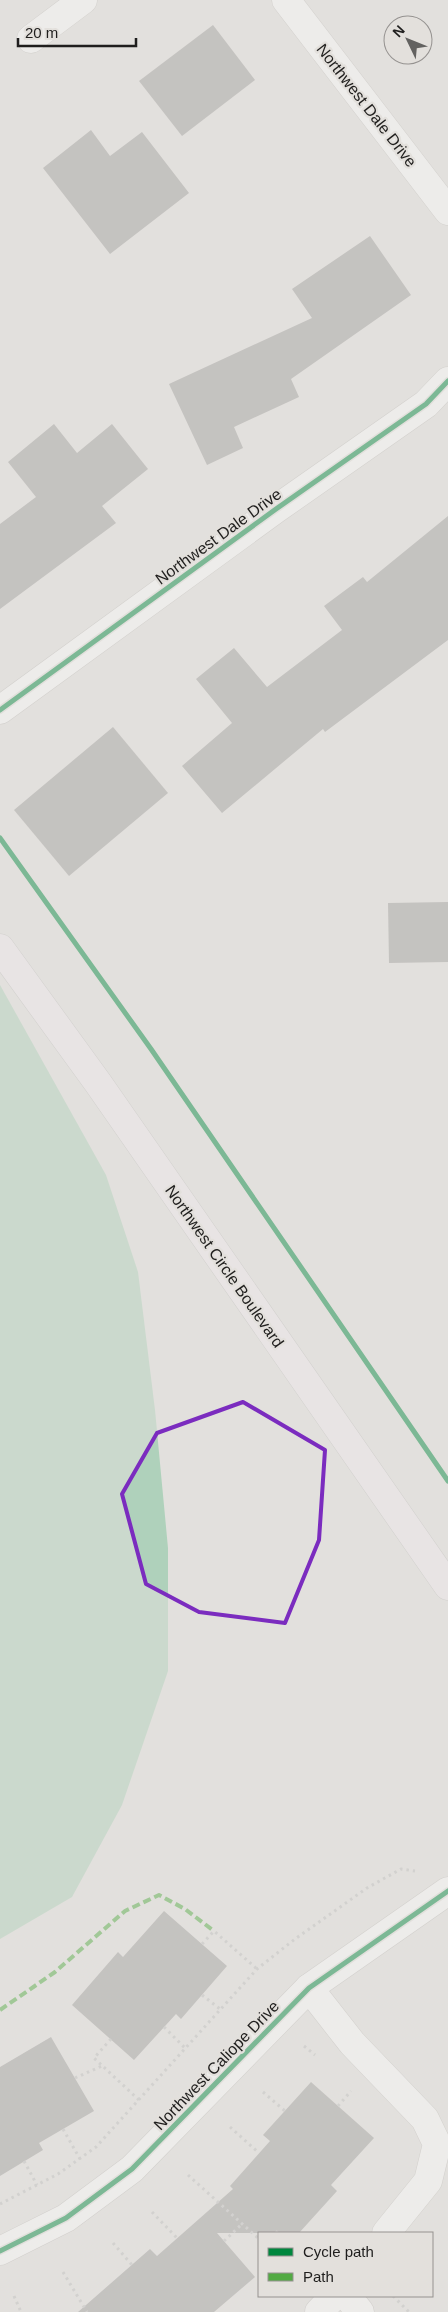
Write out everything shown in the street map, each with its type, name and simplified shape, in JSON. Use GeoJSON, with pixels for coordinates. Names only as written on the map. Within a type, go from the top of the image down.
{"type":"FeatureCollection","features":[{"type":"Feature","properties":{"kind":"main road","name":"Northwest Circle Boulevard"},"geometry":{"type":"LineString","coordinates":[[0,948],[98,1083],[448,1586]]}},
{"type":"Feature","properties":{"kind":"street"},"geometry":{"type":"LineString","coordinates":[[31,39],[83,0]]}},
{"type":"Feature","properties":{"kind":"street","name":"Northwest Dale Drive"},"geometry":{"type":"LineString","coordinates":[[286,0],[448,211]]}},
{"type":"Feature","properties":{"kind":"street","name":"Northwest Dale Drive"},"geometry":{"type":"LineString","coordinates":[[0,710],[276,509],[426,404],[448,380]]}},
{"type":"Feature","properties":{"kind":"street","name":"Northwest Caliope Drive"},"geometry":{"type":"LineString","coordinates":[[0,2251],[66,2218],[132,2169],[309,1988],[448,1891]]}},
{"type":"Feature","properties":{"kind":"street"},"geometry":{"type":"LineString","coordinates":[[309,1988],[352,2043],[425,2119],[437,2144],[428,2181],[387,2232]]}},
{"type":"Feature","properties":{"kind":"street"},"geometry":{"type":"LineString","coordinates":[[319,2312],[333,2297]]}},
{"type":"Feature","properties":{"kind":"street"},"geometry":{"type":"LineString","coordinates":[[349,2297],[360,2312]]}},
{"type":"Feature","properties":{"kind":"path"},"geometry":{"type":"LineString","coordinates":[[0,2204],[37,2186],[96,2147],[257,1969],[295,1939],[392,1873],[401,1869],[422,1870]]}},
{"type":"Feature","properties":{"kind":"path"},"geometry":{"type":"LineString","coordinates":[[202,1944],[214,1931],[257,1969]]}},
{"type":"Feature","properties":{"kind":"path"},"geometry":{"type":"LineString","coordinates":[[202,1995],[220,2009]]}},
{"type":"Feature","properties":{"kind":"path"},"geometry":{"type":"LineString","coordinates":[[164,2027],[185,2048]]}},
{"type":"Feature","properties":{"kind":"path"},"geometry":{"type":"LineString","coordinates":[[111,2039],[94,2058],[139,2100]]}},
{"type":"Feature","properties":{"kind":"path"},"geometry":{"type":"LineString","coordinates":[[75,2078],[102,2066]]}},
{"type":"Feature","properties":{"kind":"path"},"geometry":{"type":"LineString","coordinates":[[338,2106],[354,2089]]}},
{"type":"Feature","properties":{"kind":"path"},"geometry":{"type":"LineString","coordinates":[[263,2092],[285,2111]]}},
{"type":"Feature","properties":{"kind":"path"},"geometry":{"type":"LineString","coordinates":[[230,2127],[259,2153]]}},
{"type":"Feature","properties":{"kind":"path"},"geometry":{"type":"LineString","coordinates":[[64,2128],[80,2159]]}},
{"type":"Feature","properties":{"kind":"path"},"geometry":{"type":"LineString","coordinates":[[24,2161],[37,2186]]}},
{"type":"Feature","properties":{"kind":"path"},"geometry":{"type":"LineString","coordinates":[[188,2175],[258,2238]]}},
{"type":"Feature","properties":{"kind":"path"},"geometry":{"type":"LineString","coordinates":[[152,2212],[177,2238]]}},
{"type":"Feature","properties":{"kind":"path"},"geometry":{"type":"LineString","coordinates":[[224,2241],[242,2224]]}},
{"type":"Feature","properties":{"kind":"path"},"geometry":{"type":"LineString","coordinates":[[113,2243],[132,2265]]}},
{"type":"Feature","properties":{"kind":"path"},"geometry":{"type":"LineString","coordinates":[[63,2272],[87,2312]]}},
{"type":"Feature","properties":{"kind":"path"},"geometry":{"type":"LineString","coordinates":[[14,2296],[21,2312]]}},
{"type":"Feature","properties":{"kind":"path"},"geometry":{"type":"LineString","coordinates":[[394,2297],[409,2312]]}},
{"type":"Feature","properties":{"kind":"highlighted area"},"geometry":{"type":"Polygon","coordinates":[[[243,1402],[325,1450],[319,1540],[285,1623],[199,1612],[146,1584],[122,1494],[157,1433],[243,1402]]]}},
{"type":"Feature","properties":{"kind":"green space"},"geometry":{"type":"Polygon","coordinates":[[[0,985],[106,1175],[138,1272],[155,1410],[168,1548],[168,1671],[122,1805],[72,1897],[0,1939],[0,985]]]}},
{"type":"Feature","properties":{"kind":"building"},"geometry":{"type":"Polygon","coordinates":[[[213,25],[255,80],[182,136],[139,81],[213,25]]]}},
{"type":"Feature","properties":{"kind":"building"},"geometry":{"type":"Polygon","coordinates":[[[91,130],[110,156],[142,132],[189,193],[110,254],[43,168],[91,130]]]}},
{"type":"Feature","properties":{"kind":"building"},"geometry":{"type":"Polygon","coordinates":[[[370,236],[411,295],[291,379],[299,397],[234,427],[243,448],[207,465],[169,384],[312,318],[292,289],[370,236]]]}},
{"type":"Feature","properties":{"kind":"building"},"geometry":{"type":"Polygon","coordinates":[[[54,424],[77,453],[112,424],[148,469],[102,506],[116,523],[0,609],[0,524],[36,497],[8,462],[54,424]]]}},
{"type":"Feature","properties":{"kind":"building"},"geometry":{"type":"Polygon","coordinates":[[[448,516],[448,640],[325,732],[323,729],[222,813],[182,766],[232,723],[196,679],[234,648],[267,687],[342,630],[324,606],[363,577],[367,582],[448,516]]]}},
{"type":"Feature","properties":{"kind":"building"},"geometry":{"type":"Polygon","coordinates":[[[113,727],[168,793],[69,876],[14,810],[113,727]]]}},
{"type":"Feature","properties":{"kind":"building"},"geometry":{"type":"Polygon","coordinates":[[[448,902],[448,962],[389,963],[388,903],[448,902]]]}},
{"type":"Feature","properties":{"kind":"building"},"geometry":{"type":"Polygon","coordinates":[[[164,1911],[227,1966],[181,2019],[176,2014],[134,2060],[72,2005],[118,1952],[123,1957],[164,1911]]]}},
{"type":"Feature","properties":{"kind":"building"},"geometry":{"type":"Polygon","coordinates":[[[51,2037],[94,2111],[39,2143],[43,2150],[0,2176],[0,2067],[51,2037]]]}},
{"type":"Feature","properties":{"kind":"building"},"geometry":{"type":"Polygon","coordinates":[[[311,2082],[374,2138],[331,2185],[337,2191],[300,2232],[217,2233],[255,2277],[214,2312],[78,2312],[150,2249],[157,2256],[233,2189],[230,2186],[270,2141],[263,2135],[311,2082]]]}},
{"type":"Feature","properties":{"kind":"marked path"},"geometry":{"type":"LineString","coordinates":[[0,2010],[55,1972],[125,1911],[159,1895],[185,1909],[214,1931]]}},
{"type":"Feature","properties":{"kind":"cycle path"},"geometry":{"type":"LineString","coordinates":[[0,710],[276,509],[426,404],[448,381]]}},
{"type":"Feature","properties":{"kind":"cycle path"},"geometry":{"type":"LineString","coordinates":[[0,838],[151,1049],[448,1481]]}},
{"type":"Feature","properties":{"kind":"cycle path"},"geometry":{"type":"LineString","coordinates":[[0,2251],[66,2218],[132,2169],[309,1988],[448,1891]]}}]}
